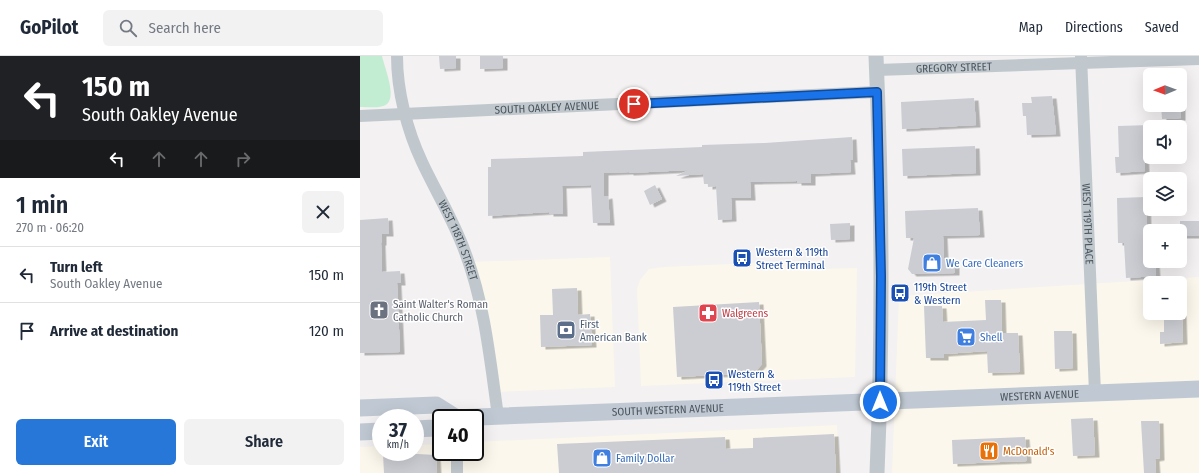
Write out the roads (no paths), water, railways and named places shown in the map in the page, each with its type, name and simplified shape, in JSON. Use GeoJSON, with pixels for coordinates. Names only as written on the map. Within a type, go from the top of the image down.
{"type":"FeatureCollection","features":[{"type":"Feature","properties":{"kind":"main road","name":"WESTERN AVENUE"},"geometry":{"type":"LineString","coordinates":[[880,402],[1199,389]]}},
{"type":"Feature","properties":{"kind":"main road","name":"SOUTH WESTERN AVENUE"},"geometry":{"type":"LineString","coordinates":[[484,417],[880,402]]}},
{"type":"Feature","properties":{"kind":"main road"},"geometry":{"type":"LineString","coordinates":[[360,408],[436,405],[440,409]]}},
{"type":"Feature","properties":{"kind":"main road"},"geometry":{"type":"LineString","coordinates":[[360,432],[372,431]]}},
{"type":"Feature","properties":{"kind":"street","name":"WEST 118TH STREET"},"geometry":{"type":"LineString","coordinates":[[392,56],[397,72],[405,114],[422,162],[453,223],[475,281],[485,322],[498,416]]}},
{"type":"Feature","properties":{"kind":"street","name":"WEST 118TH STREET"},"geometry":{"type":"LineString","coordinates":[[397,56],[397,72]]}},
{"type":"Feature","properties":{"kind":"street","name":"GREGORY STREET"},"geometry":{"type":"LineString","coordinates":[[876,63],[1199,59]]}},
{"type":"Feature","properties":{"kind":"street","name":"WEST 119TH PLACE"},"geometry":{"type":"LineString","coordinates":[[1081,60],[1094,393]]}},
{"type":"Feature","properties":{"kind":"street"},"geometry":{"type":"LineString","coordinates":[[876,63],[881,276],[880,402],[877,473]]}},
{"type":"Feature","properties":{"kind":"street","name":"SOUTH OAKLEY AVENUE"},"geometry":{"type":"LineString","coordinates":[[360,116],[877,92]]}},
{"type":"Feature","properties":{"kind":"street"},"geometry":{"type":"LineString","coordinates":[[456,461],[457,473]]}},
{"type":"Feature","properties":{"kind":"place","name":"Western & 119th Street Terminal"},"geometry":{"type":"Point","coordinates":[742,258]}},
{"type":"Feature","properties":{"kind":"place","name":"We Care Cleaners"},"geometry":{"type":"Point","coordinates":[932,263]}},
{"type":"Feature","properties":{"kind":"place","name":"119th Street & Western"},"geometry":{"type":"Point","coordinates":[900,293]}},
{"type":"Feature","properties":{"kind":"place","name":"Saint Walter's Roman Catholic Church"},"geometry":{"type":"Point","coordinates":[379,310]}},
{"type":"Feature","properties":{"kind":"place","name":"Walgreens"},"geometry":{"type":"Point","coordinates":[708,313]}},
{"type":"Feature","properties":{"kind":"place","name":"First American Bank"},"geometry":{"type":"Point","coordinates":[566,330]}},
{"type":"Feature","properties":{"kind":"place","name":"Shell"},"geometry":{"type":"Point","coordinates":[966,337]}},
{"type":"Feature","properties":{"kind":"place","name":"Western & 119th Street"},"geometry":{"type":"Point","coordinates":[714,380]}},
{"type":"Feature","properties":{"kind":"place","name":"McDonald's"},"geometry":{"type":"Point","coordinates":[989,451]}},
{"type":"Feature","properties":{"kind":"place","name":"Family Dollar"},"geometry":{"type":"Point","coordinates":[602,458]}}]}
